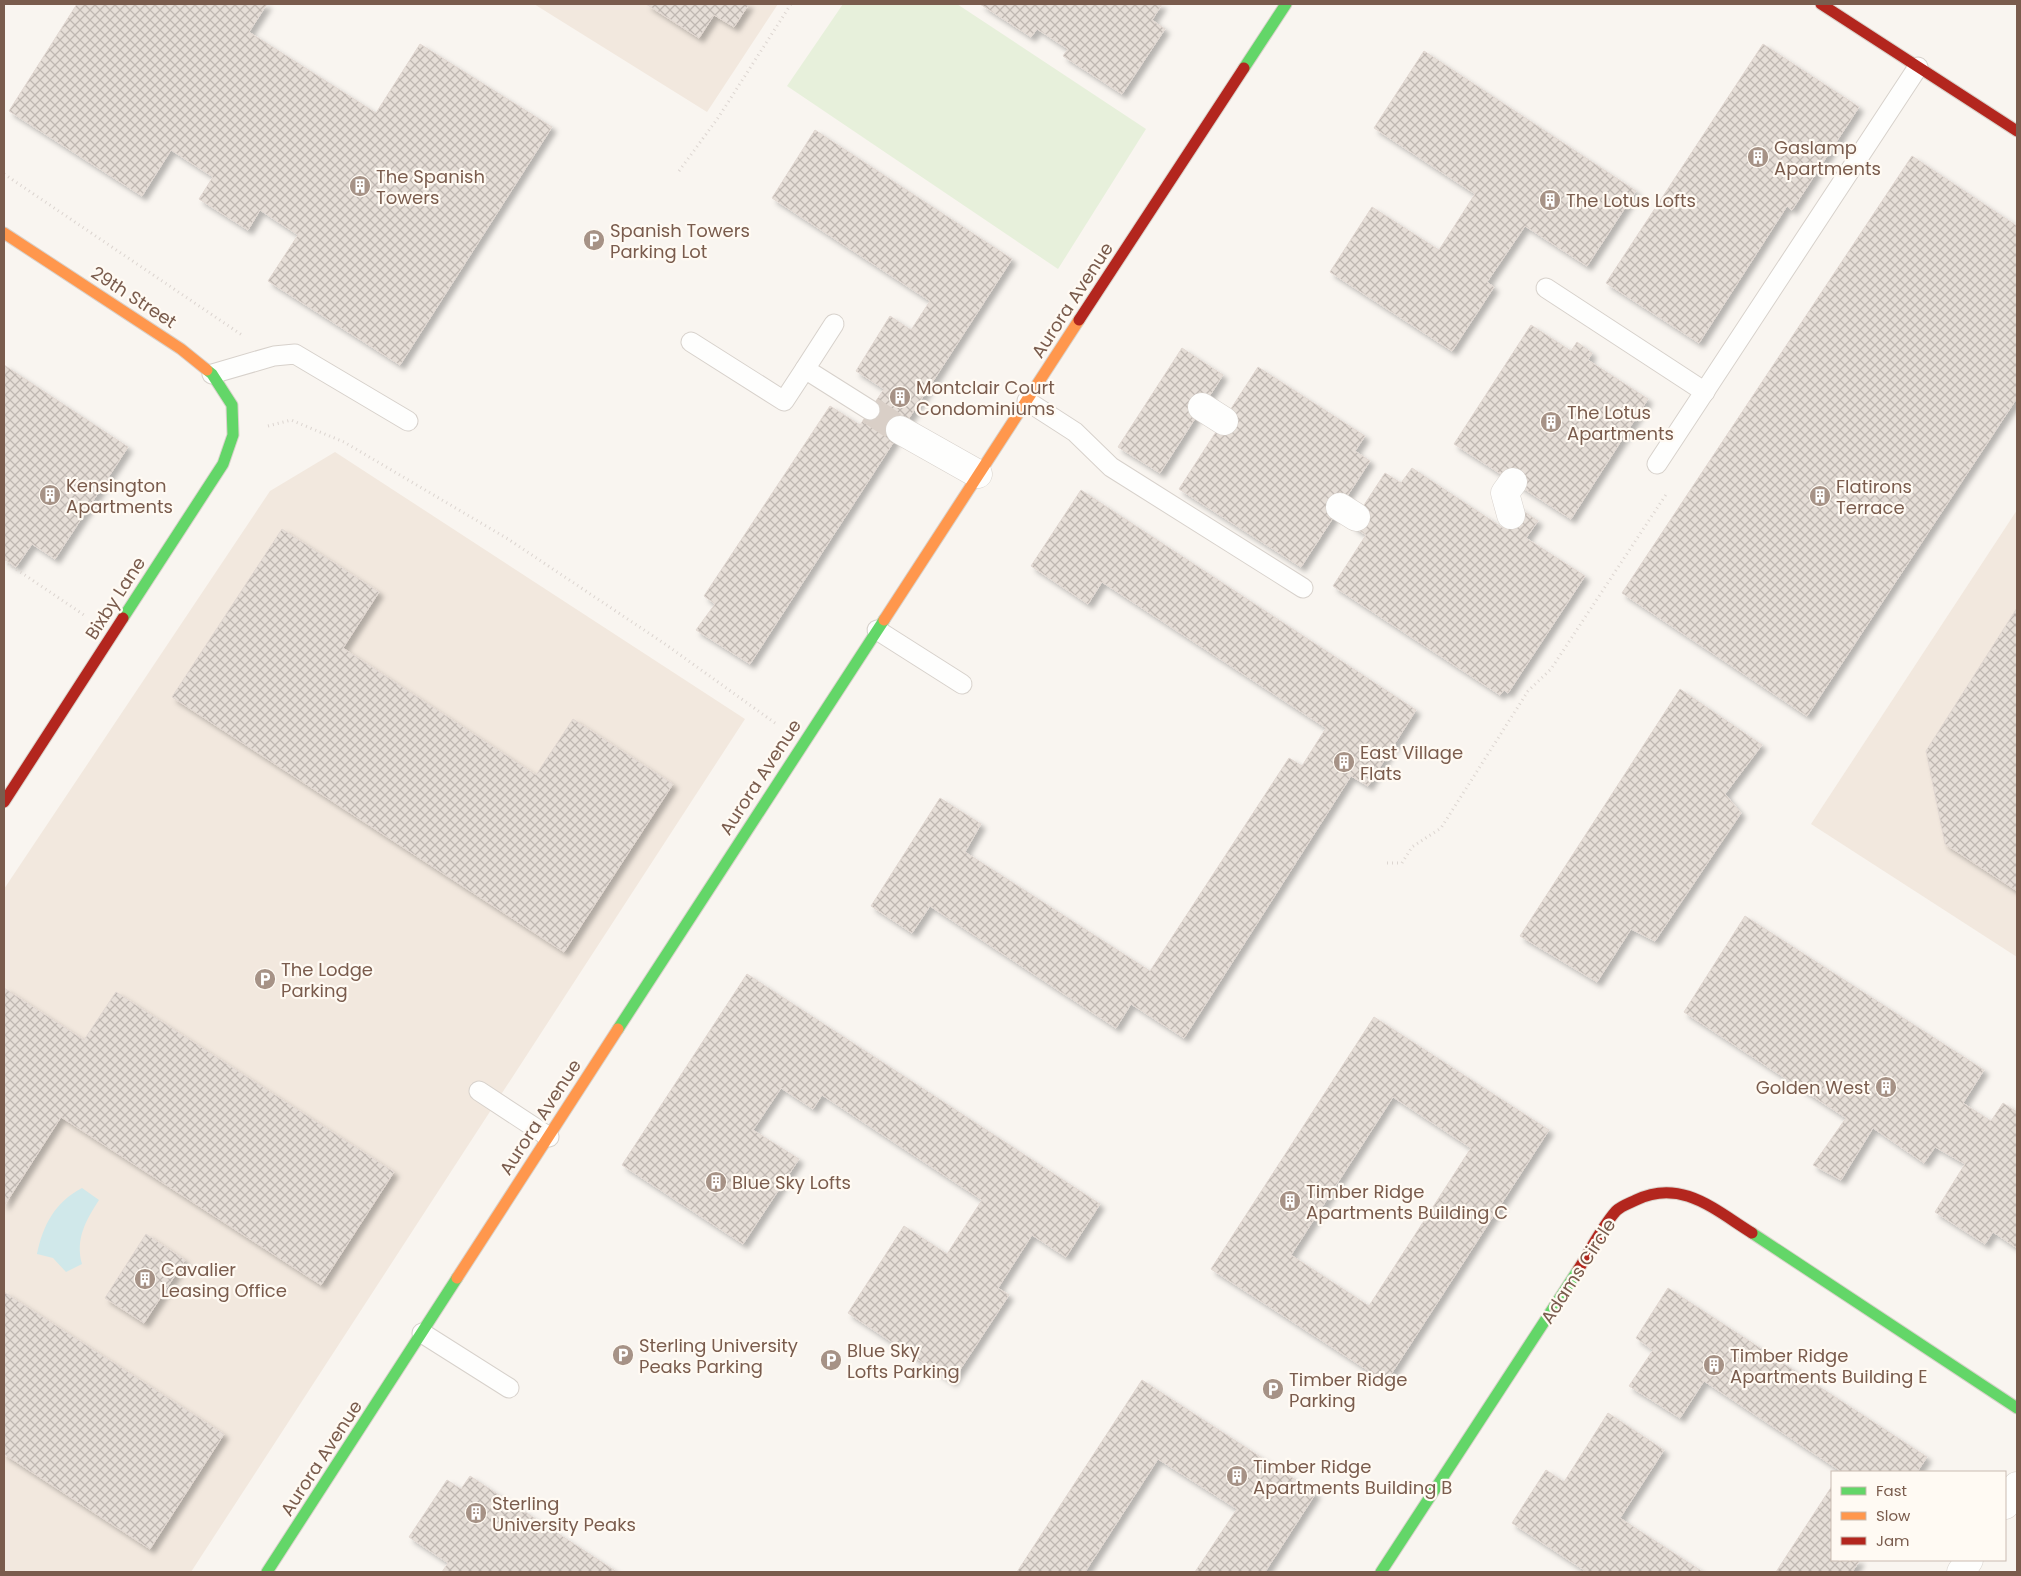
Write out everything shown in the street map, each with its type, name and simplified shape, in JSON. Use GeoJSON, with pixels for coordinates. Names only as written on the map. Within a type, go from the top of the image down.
{"type":"FeatureCollection","features":[{"type":"Feature","properties":{"kind":"street","name":"Aurora Avenue"},"geometry":{"type":"LineString","coordinates":[[267,1572],[803,743],[1286,4]]}},
{"type":"Feature","properties":{"kind":"street"},"geometry":{"type":"LineString","coordinates":[[1821,4],[2017,131]]}},
{"type":"Feature","properties":{"kind":"street","name":"29th Street"},"geometry":{"type":"LineString","coordinates":[[4,233],[181,349],[212,374],[232,405]]}},
{"type":"Feature","properties":{"kind":"street","name":"Bixby Lane"},"geometry":{"type":"LineString","coordinates":[[4,802],[223,464],[233,435],[232,405]]}},
{"type":"Feature","properties":{"kind":"street"},"geometry":{"type":"LineString","coordinates":[[900,430],[978,474]]}},
{"type":"Feature","properties":{"kind":"street"},"geometry":{"type":"LineString","coordinates":[[1511,515],[1505,493],[1512,482]]}},
{"type":"Feature","properties":{"kind":"street","name":"Adams Circle"},"geometry":{"type":"LineString","coordinates":[[1381,1572],[1618,1210],[1651,1192],[1680,1192],[1710,1206],[2017,1408]]}},
{"type":"Feature","properties":{"kind":"street"},"geometry":{"type":"LineString","coordinates":[[2006,1503],[2017,1486]]}},
{"type":"Feature","properties":{"kind":"street"},"geometry":{"type":"LineString","coordinates":[[1961,1572],[1968,1561]]}},
{"type":"Feature","properties":{"kind":"lane"},"geometry":{"type":"LineString","coordinates":[[1657,464],[1918,67]]}},
{"type":"Feature","properties":{"kind":"lane"},"geometry":{"type":"LineString","coordinates":[[1546,288],[1705,392]]}},
{"type":"Feature","properties":{"kind":"lane"},"geometry":{"type":"LineString","coordinates":[[691,342],[784,401],[834,324]]}},
{"type":"Feature","properties":{"kind":"lane"},"geometry":{"type":"LineString","coordinates":[[212,374],[274,356],[295,354],[408,421]]}},
{"type":"Feature","properties":{"kind":"lane"},"geometry":{"type":"LineString","coordinates":[[805,369],[870,410]]}},
{"type":"Feature","properties":{"kind":"lane"},"geometry":{"type":"LineString","coordinates":[[1026,401],[1075,432],[1111,467],[1303,588]]}},
{"type":"Feature","properties":{"kind":"lane"},"geometry":{"type":"LineString","coordinates":[[877,630],[962,684]]}},
{"type":"Feature","properties":{"kind":"lane"},"geometry":{"type":"LineString","coordinates":[[479,1091],[549,1137]]}},
{"type":"Feature","properties":{"kind":"lane"},"geometry":{"type":"LineString","coordinates":[[422,1333],[509,1388]]}},
{"type":"Feature","properties":{"kind":"path"},"geometry":{"type":"LineString","coordinates":[[679,171],[718,118],[791,4]]}},
{"type":"Feature","properties":{"kind":"path"},"geometry":{"type":"LineString","coordinates":[[4,174],[274,356]]}},
{"type":"Feature","properties":{"kind":"path"},"geometry":{"type":"LineString","coordinates":[[233,435],[292,420],[344,442],[508,539],[664,644],[803,743]]}},
{"type":"Feature","properties":{"kind":"path"},"geometry":{"type":"LineString","coordinates":[[1387,863],[1402,862],[1412,847],[1441,828],[1528,691],[1551,668],[1672,486]]}},
{"type":"Feature","properties":{"kind":"path"},"geometry":{"type":"LineString","coordinates":[[4,561],[112,634]]}},
{"type":"Feature","properties":{"kind":"shaded area"},"geometry":{"type":"Polygon","coordinates":[[[534,4],[778,4],[707,112],[534,4]]]}},
{"type":"Feature","properties":{"kind":"shaded area"},"geometry":{"type":"Polygon","coordinates":[[[335,452],[745,719],[191,1572],[4,1572],[4,889],[270,491],[335,452]]]}},
{"type":"Feature","properties":{"kind":"shaded area"},"geometry":{"type":"Polygon","coordinates":[[[2017,510],[2017,957],[1811,824],[2017,510]]]}},
{"type":"Feature","properties":{"kind":"green space"},"geometry":{"type":"Polygon","coordinates":[[[843,4],[957,4],[1146,129],[1058,269],[787,86],[843,4]]]}},
{"type":"Feature","properties":{"kind":"water"},"geometry":{"type":"Polygon","coordinates":[[[82,1188],[99,1200],[83,1230],[80,1246],[82,1264],[66,1272],[53,1258],[37,1254],[43,1233],[57,1207],[82,1188]]]}},
{"type":"Feature","properties":{"kind":"building","name":"The Spanish Towers"},"geometry":{"type":"Polygon","coordinates":[[[77,4],[267,4],[249,32],[376,113],[420,44],[552,127],[400,365],[268,281],[298,235],[260,210],[248,230],[199,199],[213,177],[171,150],[142,196],[9,111],[77,4]]]}},
{"type":"Feature","properties":{"kind":"building"},"geometry":{"type":"Polygon","coordinates":[[[646,4],[749,4],[734,27],[714,15],[699,38],[646,4]]]}},
{"type":"Feature","properties":{"kind":"building"},"geometry":{"type":"Polygon","coordinates":[[[980,4],[1162,4],[1152,20],[1165,29],[1122,94],[1063,56],[1068,49],[1037,29],[1031,37],[980,4]]]}},
{"type":"Feature","properties":{"kind":"building","name":"Gaslamp Apartments"},"geometry":{"type":"Polygon","coordinates":[[[1763,44],[1859,107],[1792,210],[1787,206],[1699,343],[1606,283],[1763,44]]]}},
{"type":"Feature","properties":{"kind":"building","name":"The Lotus Lofts"},"geometry":{"type":"Polygon","coordinates":[[[1424,51],[1636,191],[1587,266],[1525,226],[1487,282],[1494,287],[1452,351],[1330,272],[1372,207],[1439,250],[1475,194],[1374,128],[1424,51]]]}},
{"type":"Feature","properties":{"kind":"building","name":"Montclair Court Condominiums"},"geometry":{"type":"Polygon","coordinates":[[[815,130],[1012,259],[750,664],[696,630],[715,604],[704,596],[830,406],[860,425],[884,389],[856,371],[890,316],[911,330],[930,301],[772,198],[815,130]]]}},
{"type":"Feature","properties":{"kind":"building","name":"Flatirons Terrace"},"geometry":{"type":"Polygon","coordinates":[[[1912,156],[2017,226],[2017,398],[1807,716],[1622,593],[1912,156]]]}},
{"type":"Feature","properties":{"kind":"building","name":"The Lotus Apartments"},"geometry":{"type":"Polygon","coordinates":[[[1531,325],[1571,351],[1577,342],[1592,353],[1588,360],[1648,399],[1571,519],[1454,444],[1531,325]]]}},
{"type":"Feature","properties":{"kind":"building"},"geometry":{"type":"Polygon","coordinates":[[[1182,348],[1223,375],[1160,473],[1118,447],[1182,348]]]}},
{"type":"Feature","properties":{"kind":"building","name":"Kensington Apartments"},"geometry":{"type":"Polygon","coordinates":[[[4,365],[128,447],[55,559],[32,544],[16,567],[4,559],[4,365]]]}},
{"type":"Feature","properties":{"kind":"building"},"geometry":{"type":"Polygon","coordinates":[[[1258,367],[1365,436],[1355,451],[1370,461],[1301,567],[1179,489],[1258,367]]]}},
{"type":"Feature","properties":{"kind":"building"},"geometry":{"type":"Polygon","coordinates":[[[1412,468],[1503,528],[1516,506],[1538,521],[1526,538],[1585,576],[1508,693],[1504,690],[1500,695],[1333,586],[1366,535],[1351,525],[1385,473],[1401,483],[1412,468]]]}},
{"type":"Feature","properties":{"kind":"building","name":"East Village Flats"},"geometry":{"type":"Polygon","coordinates":[[[1081,490],[1416,710],[1368,786],[1351,776],[1184,1038],[1131,1004],[1116,1028],[930,906],[912,933],[871,906],[940,798],[981,824],[965,852],[1150,971],[1289,758],[1302,766],[1326,728],[1102,582],[1088,604],[1031,566],[1081,490]]]}},
{"type":"Feature","properties":{"kind":"building"},"geometry":{"type":"Polygon","coordinates":[[[282,529],[379,592],[343,648],[536,775],[573,719],[673,784],[564,952],[172,697],[282,529]]]}},
{"type":"Feature","properties":{"kind":"building"},"geometry":{"type":"Polygon","coordinates":[[[2017,608],[2017,891],[1945,844],[1926,751],[2017,608]]]}},
{"type":"Feature","properties":{"kind":"building"},"geometry":{"type":"Polygon","coordinates":[[[1680,689],[1762,745],[1725,794],[1741,813],[1655,941],[1631,929],[1597,982],[1520,936],[1680,689]]]}},
{"type":"Feature","properties":{"kind":"building","name":"Golden West"},"geometry":{"type":"Polygon","coordinates":[[[1745,916],[1984,1070],[1963,1103],[1991,1121],[2003,1103],[2017,1112],[2017,1248],[1993,1232],[1985,1244],[1935,1212],[1965,1164],[1935,1147],[1924,1163],[1873,1128],[1841,1180],[1813,1165],[1846,1118],[1684,1012],[1745,916]]]}},
{"type":"Feature","properties":{"kind":"building","name":"Blue Sky Lofts"},"geometry":{"type":"Polygon","coordinates":[[[747,974],[1100,1204],[1066,1257],[1032,1235],[998,1288],[1009,1295],[952,1382],[848,1313],[904,1226],[947,1254],[982,1200],[822,1095],[813,1109],[781,1088],[753,1130],[799,1159],[743,1244],[622,1165],[747,974]]]}},
{"type":"Feature","properties":{"kind":"building"},"geometry":{"type":"Polygon","coordinates":[[[4,988],[84,1040],[116,992],[394,1172],[321,1285],[61,1117],[4,1206],[4,988]]]}},
{"type":"Feature","properties":{"kind":"building","name":"Timber Ridge Apartments Building C"},"geometry":{"type":"Polygon","coordinates":[[[1374,1017],[1549,1130],[1386,1382],[1211,1269],[1374,1017]],[[1393,1097],[1291,1255],[1369,1306],[1471,1148],[1393,1097]]]}},
{"type":"Feature","properties":{"kind":"building","name":"Cavalier Leasing Office"},"geometry":{"type":"Polygon","coordinates":[[[146,1234],[185,1260],[144,1323],[105,1298],[146,1234]]]}},
{"type":"Feature","properties":{"kind":"building","name":"Timber Ridge Apartments Building E"},"geometry":{"type":"Polygon","coordinates":[[[1668,1288],[1927,1457],[1918,1471],[1840,1471],[1704,1381],[1680,1418],[1629,1386],[1653,1350],[1636,1338],[1668,1288]]]}},
{"type":"Feature","properties":{"kind":"building"},"geometry":{"type":"Polygon","coordinates":[[[4,1292],[224,1434],[150,1549],[4,1454],[4,1292]]]}},
{"type":"Feature","properties":{"kind":"building","name":"Timber Ridge Apartments Building B"},"geometry":{"type":"Polygon","coordinates":[[[1142,1380],[1316,1493],[1265,1572],[1195,1572],[1237,1509],[1158,1459],[1085,1572],[1017,1572],[1142,1380]]]}},
{"type":"Feature","properties":{"kind":"building"},"geometry":{"type":"Polygon","coordinates":[[[1608,1413],[1664,1450],[1620,1518],[1703,1572],[1587,1572],[1512,1523],[1546,1470],[1564,1482],[1608,1413]]]}},
{"type":"Feature","properties":{"kind":"building","name":"Sterling University Peaks"},"geometry":{"type":"Polygon","coordinates":[[[470,1476],[617,1572],[442,1572],[448,1563],[409,1537],[447,1480],[461,1489],[470,1476]]]}},
{"type":"Feature","properties":{"kind":"building"},"geometry":{"type":"Polygon","coordinates":[[[1831,1488],[1831,1561],[1859,1561],[1852,1572],[1776,1572],[1831,1488]]]}},
{"type":"Feature","properties":{"kind":"tunnel"},"geometry":{"type":"LineString","coordinates":[[870,410],[900,430]]}},
{"type":"Feature","properties":{"kind":"traffic: fast"},"geometry":{"type":"LineString","coordinates":[[1244,68],[1286,4]]}},
{"type":"Feature","properties":{"kind":"traffic: fast"},"geometry":{"type":"LineString","coordinates":[[123,618],[223,464],[233,435],[232,405],[212,374],[207,370]]}},
{"type":"Feature","properties":{"kind":"traffic: fast"},"geometry":{"type":"LineString","coordinates":[[618,1029],[884,620]]}},
{"type":"Feature","properties":{"kind":"traffic: fast"},"geometry":{"type":"LineString","coordinates":[[1752,1233],[2017,1408]]}},
{"type":"Feature","properties":{"kind":"traffic: fast"},"geometry":{"type":"LineString","coordinates":[[1381,1572],[1578,1270]]}},
{"type":"Feature","properties":{"kind":"traffic: fast"},"geometry":{"type":"LineString","coordinates":[[267,1572],[457,1278]]}},
{"type":"Feature","properties":{"kind":"traffic: slow"},"geometry":{"type":"LineString","coordinates":[[4,233],[181,349],[207,370]]}},
{"type":"Feature","properties":{"kind":"traffic: slow"},"geometry":{"type":"LineString","coordinates":[[884,620],[1079,320]]}},
{"type":"Feature","properties":{"kind":"traffic: slow"},"geometry":{"type":"LineString","coordinates":[[457,1278],[618,1029]]}},
{"type":"Feature","properties":{"kind":"traffic: jam"},"geometry":{"type":"LineString","coordinates":[[1821,4],[2017,131]]}},
{"type":"Feature","properties":{"kind":"traffic: jam"},"geometry":{"type":"LineString","coordinates":[[1079,320],[1244,68]]}},
{"type":"Feature","properties":{"kind":"traffic: jam"},"geometry":{"type":"LineString","coordinates":[[4,802],[123,618]]}},
{"type":"Feature","properties":{"kind":"traffic: jam"},"geometry":{"type":"LineString","coordinates":[[1578,1270],[1616,1211],[1628,1203],[1652,1194],[1668,1193],[1683,1195],[1697,1200],[1752,1233]]}},
{"type":"Feature","properties":{"kind":"place","name":"Gaslamp Apartments"},"geometry":{"type":"Point","coordinates":[1758,157]}},
{"type":"Feature","properties":{"kind":"place","name":"The Spanish Towers"},"geometry":{"type":"Point","coordinates":[360,186]}},
{"type":"Feature","properties":{"kind":"place","name":"The Lotus Lofts"},"geometry":{"type":"Point","coordinates":[1550,200]}},
{"type":"Feature","properties":{"kind":"place","name":"Spanish Towers Parking Lot"},"geometry":{"type":"Point","coordinates":[594,240]}},
{"type":"Feature","properties":{"kind":"place","name":"Montclair Court Condominiums"},"geometry":{"type":"Point","coordinates":[900,397]}},
{"type":"Feature","properties":{"kind":"place","name":"The Lotus Apartments"},"geometry":{"type":"Point","coordinates":[1551,422]}},
{"type":"Feature","properties":{"kind":"place","name":"Kensington Apartments"},"geometry":{"type":"Point","coordinates":[50,495]}},
{"type":"Feature","properties":{"kind":"place","name":"Flatirons Terrace"},"geometry":{"type":"Point","coordinates":[1820,496]}},
{"type":"Feature","properties":{"kind":"place","name":"East Village Flats"},"geometry":{"type":"Point","coordinates":[1344,762]}},
{"type":"Feature","properties":{"kind":"place","name":"The Lodge Parking"},"geometry":{"type":"Point","coordinates":[265,979]}},
{"type":"Feature","properties":{"kind":"place","name":"Golden West"},"geometry":{"type":"Point","coordinates":[1886,1087]}},
{"type":"Feature","properties":{"kind":"place","name":"Blue Sky Lofts"},"geometry":{"type":"Point","coordinates":[716,1182]}},
{"type":"Feature","properties":{"kind":"place","name":"Timber Ridge Apartments Building C"},"geometry":{"type":"Point","coordinates":[1290,1201]}},
{"type":"Feature","properties":{"kind":"place","name":"Cavalier Leasing Office"},"geometry":{"type":"Point","coordinates":[145,1279]}},
{"type":"Feature","properties":{"kind":"place","name":"Sterling University Peaks Parking"},"geometry":{"type":"Point","coordinates":[623,1355]}},
{"type":"Feature","properties":{"kind":"place","name":"Blue Sky Lofts Parking"},"geometry":{"type":"Point","coordinates":[831,1360]}},
{"type":"Feature","properties":{"kind":"place","name":"Timber Ridge Apartments Building E"},"geometry":{"type":"Point","coordinates":[1714,1365]}},
{"type":"Feature","properties":{"kind":"place","name":"Timber Ridge Parking"},"geometry":{"type":"Point","coordinates":[1273,1389]}},
{"type":"Feature","properties":{"kind":"place","name":"Timber Ridge Apartments Building B"},"geometry":{"type":"Point","coordinates":[1237,1476]}},
{"type":"Feature","properties":{"kind":"place","name":"Sterling University Peaks"},"geometry":{"type":"Point","coordinates":[476,1513]}}]}
